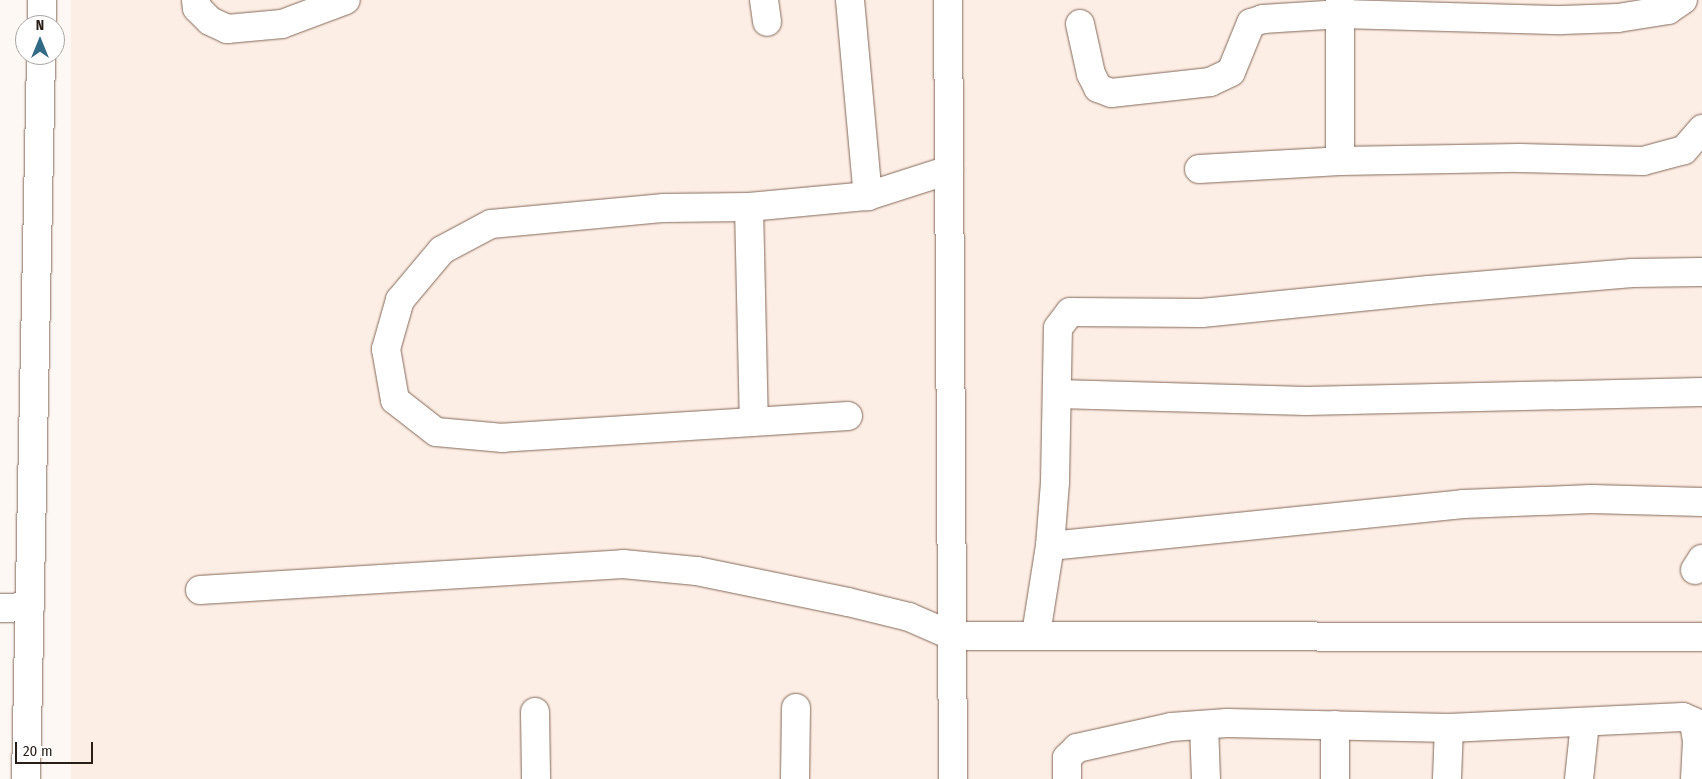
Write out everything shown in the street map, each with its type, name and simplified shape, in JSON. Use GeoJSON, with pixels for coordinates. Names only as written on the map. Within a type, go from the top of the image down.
{"type":"FeatureCollection","features":[{"type":"Feature","properties":{"kind":"street"},"geometry":{"type":"LineString","coordinates":[[42,0],[42,15]]}},
{"type":"Feature","properties":{"kind":"street"},"geometry":{"type":"LineString","coordinates":[[196,0],[197,8],[210,21],[227,29],[282,24],[346,0]]}},
{"type":"Feature","properties":{"kind":"street"},"geometry":{"type":"LineString","coordinates":[[850,0],[868,196]]}},
{"type":"Feature","properties":{"kind":"street"},"geometry":{"type":"LineString","coordinates":[[948,0],[953,779]]}},
{"type":"Feature","properties":{"kind":"street"},"geometry":{"type":"LineString","coordinates":[[1080,24],[1091,74],[1098,88],[1110,93],[1210,82],[1231,72],[1251,23],[1263,19],[1341,7],[1581,20],[1668,10],[1684,0],[1702,4]]}},
{"type":"Feature","properties":{"kind":"street"},"geometry":{"type":"LineString","coordinates":[[1340,161],[1341,7]]}},
{"type":"Feature","properties":{"kind":"street"},"geometry":{"type":"LineString","coordinates":[[26,779],[41,65]]}},
{"type":"Feature","properties":{"kind":"street"},"geometry":{"type":"LineString","coordinates":[[1199,169],[1340,161],[1520,158],[1643,161],[1684,150],[1702,129]]}},
{"type":"Feature","properties":{"kind":"street"},"geometry":{"type":"LineString","coordinates":[[848,416],[754,420],[503,438],[436,432],[395,400],[386,350],[400,300],[442,250],[491,224],[664,208],[749,207],[868,196],[949,170]]}},
{"type":"Feature","properties":{"kind":"street"},"geometry":{"type":"LineString","coordinates":[[749,207],[754,420]]}},
{"type":"Feature","properties":{"kind":"street"},"geometry":{"type":"LineString","coordinates":[[1036,634],[1050,546],[1058,394],[1058,328],[1070,312],[1202,313],[1429,290],[1632,273],[1702,272]]}},
{"type":"Feature","properties":{"kind":"street"},"geometry":{"type":"LineString","coordinates":[[1058,394],[1306,401],[1702,392]]}},
{"type":"Feature","properties":{"kind":"street"},"geometry":{"type":"LineString","coordinates":[[1050,546],[1463,504],[1591,499],[1702,502]]}},
{"type":"Feature","properties":{"kind":"street"},"geometry":{"type":"LineString","coordinates":[[200,590],[623,564],[659,565],[909,617],[953,636],[1036,634],[1702,637]]}},
{"type":"Feature","properties":{"kind":"street"},"geometry":{"type":"LineString","coordinates":[[0,608],[30,607]]}},
{"type":"Feature","properties":{"kind":"street"},"geometry":{"type":"LineString","coordinates":[[795,779],[796,708]]}},
{"type":"Feature","properties":{"kind":"street"},"geometry":{"type":"LineString","coordinates":[[535,712],[536,779]]}},
{"type":"Feature","properties":{"kind":"street"},"geometry":{"type":"LineString","coordinates":[[1067,779],[1068,758],[1077,748],[1154,730],[1204,725],[1335,725],[1449,728],[1683,717],[1694,722],[1697,741],[1695,779]]}},
{"type":"Feature","properties":{"kind":"street"},"geometry":{"type":"LineString","coordinates":[[1579,779],[1585,723]]}},
{"type":"Feature","properties":{"kind":"street"},"geometry":{"type":"LineString","coordinates":[[1204,725],[1206,779]]}},
{"type":"Feature","properties":{"kind":"street"},"geometry":{"type":"LineString","coordinates":[[1334,779],[1335,725]]}},
{"type":"Feature","properties":{"kind":"street"},"geometry":{"type":"LineString","coordinates":[[1447,779],[1449,728]]}},
{"type":"Feature","properties":{"kind":"shaded area"},"geometry":{"type":"Polygon","coordinates":[[[71,0],[1702,0],[1702,779],[71,779],[71,0]]]}}]}
